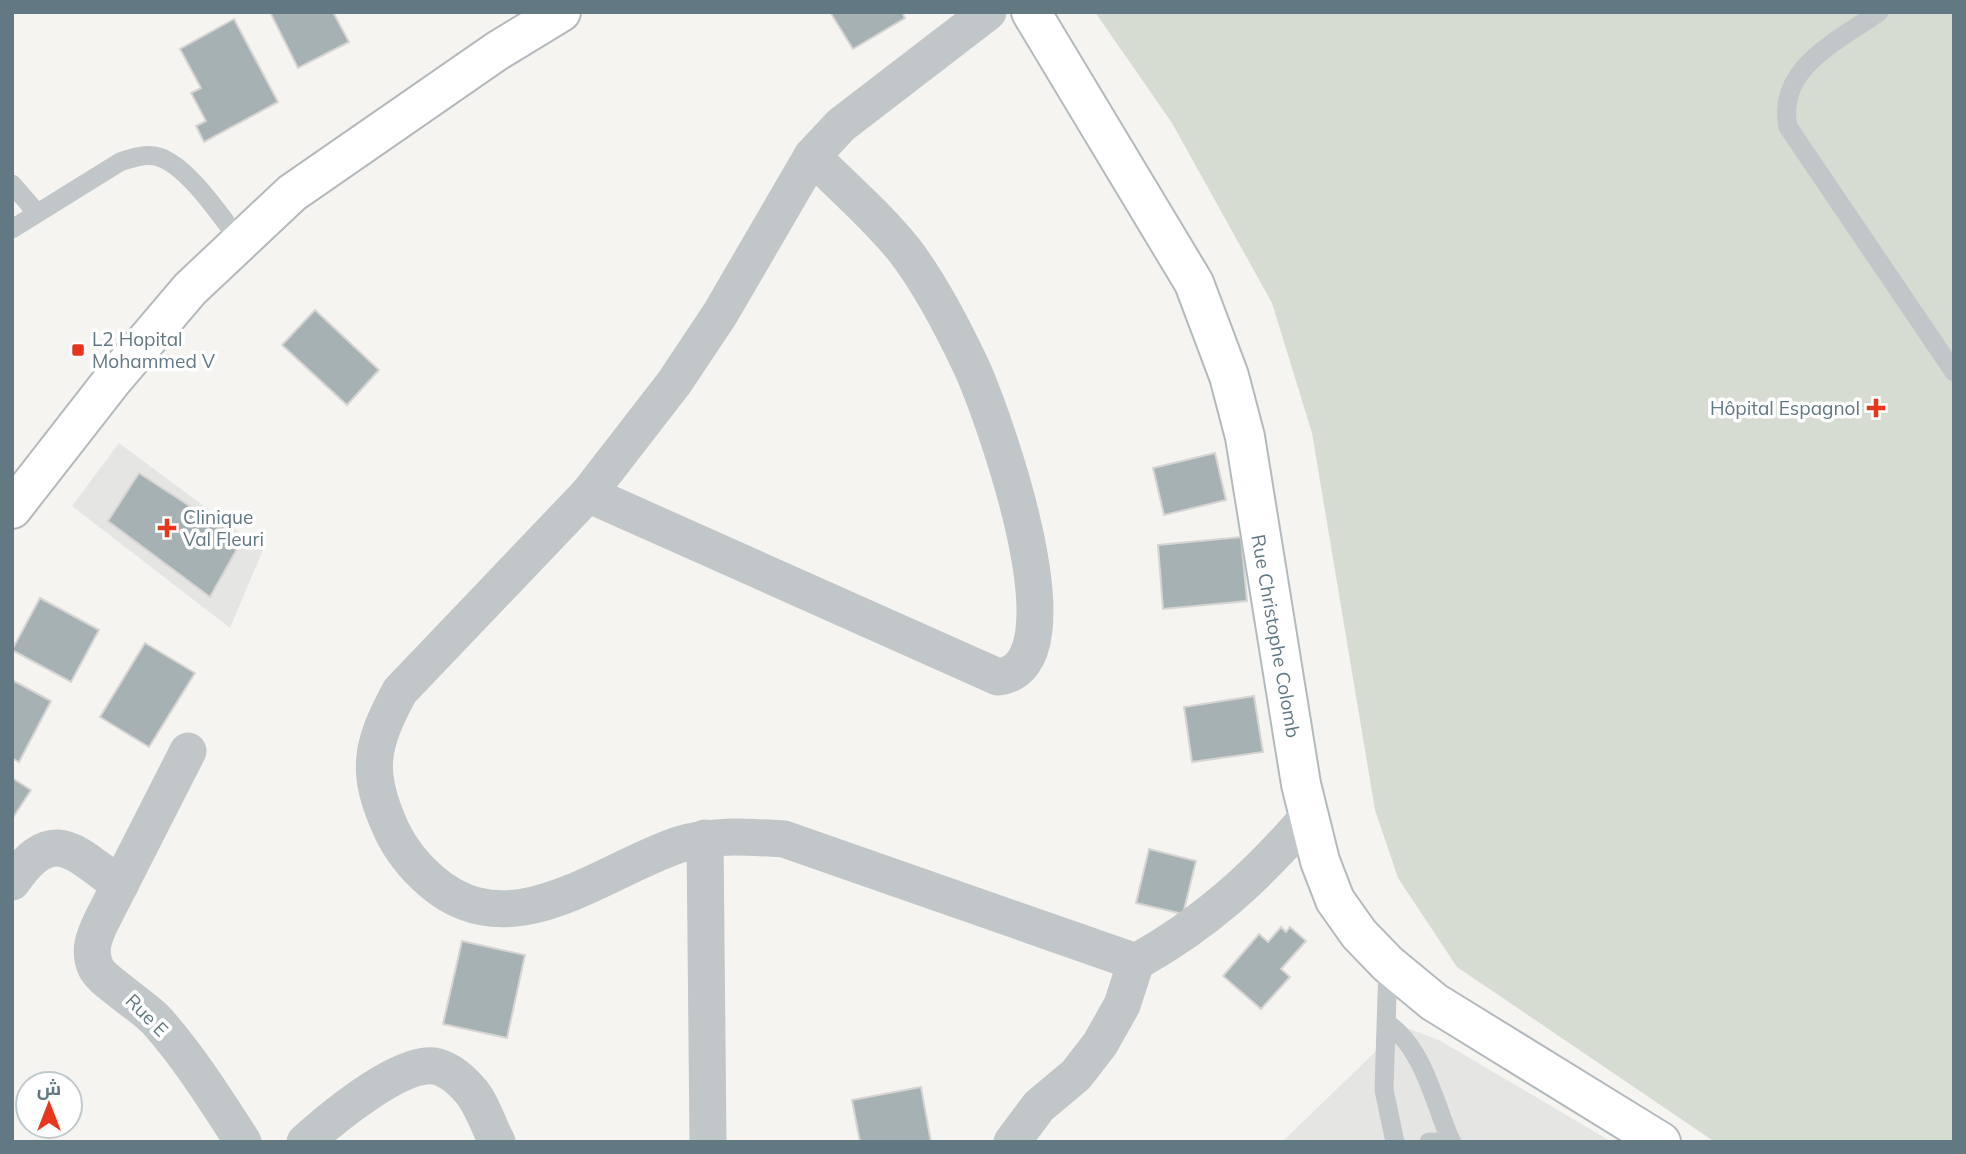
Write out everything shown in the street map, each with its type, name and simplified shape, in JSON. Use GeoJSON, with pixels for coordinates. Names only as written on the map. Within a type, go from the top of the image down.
{"type":"FeatureCollection","features":[{"type":"Feature","properties":{"kind":"street"},"geometry":{"type":"LineString","coordinates":[[12,509],[148,336],[190,289],[292,193],[497,51],[561,12]]}},
{"type":"Feature","properties":{"kind":"street"},"geometry":{"type":"LineString","coordinates":[[988,12],[841,125],[812,156],[720,314],[674,383],[588,494],[400,691],[382,724],[372,765],[379,804],[397,842],[423,874],[450,898],[473,906],[508,909],[550,902],[677,846],[705,838],[742,836],[784,839],[1136,962]]}},
{"type":"Feature","properties":{"kind":"street","name":"Rue Christophe Colomb"},"geometry":{"type":"LineString","coordinates":[[1031,12],[1194,284],[1229,376],[1245,437],[1268,595],[1308,817],[1335,900],[1359,934],[1388,964],[1433,1002],[1661,1142]]}},
{"type":"Feature","properties":{"kind":"street"},"geometry":{"type":"LineString","coordinates":[[588,494],[998,677],[1014,674],[1022,665],[1034,628],[1035,599],[1025,530],[1004,450],[971,367],[905,251],[812,156]]}},
{"type":"Feature","properties":{"kind":"street","name":"Rue E"},"geometry":{"type":"LineString","coordinates":[[188,751],[93,939],[94,965],[98,973],[154,1018],[192,1063],[243,1142]]}},
{"type":"Feature","properties":{"kind":"street"},"geometry":{"type":"LineString","coordinates":[[1012,1142],[1038,1106],[1076,1075],[1100,1044],[1122,1004],[1136,962],[1185,934],[1227,900],[1267,865],[1308,817]]}},
{"type":"Feature","properties":{"kind":"street"},"geometry":{"type":"LineString","coordinates":[[705,838],[708,1142]]}},
{"type":"Feature","properties":{"kind":"street"},"geometry":{"type":"LineString","coordinates":[[12,882],[28,859],[52,848],[76,852],[120,885]]}},
{"type":"Feature","properties":{"kind":"street"},"geometry":{"type":"LineString","coordinates":[[305,1142],[384,1084],[413,1067],[425,1066],[443,1068],[470,1089],[497,1142]]}},
{"type":"Feature","properties":{"kind":"lane"},"geometry":{"type":"LineString","coordinates":[[1879,12],[1806,64],[1789,94],[1786,119],[1799,147],[1954,372]]}},
{"type":"Feature","properties":{"kind":"lane"},"geometry":{"type":"LineString","coordinates":[[12,229],[120,162],[139,156],[159,157],[197,187],[240,241]]}},
{"type":"Feature","properties":{"kind":"lane"},"geometry":{"type":"LineString","coordinates":[[12,184],[37,213]]}},
{"type":"Feature","properties":{"kind":"lane"},"geometry":{"type":"LineString","coordinates":[[1388,964],[1384,1090],[1395,1142]]}},
{"type":"Feature","properties":{"kind":"lane"},"geometry":{"type":"LineString","coordinates":[[1388,1024],[1404,1035],[1415,1055],[1451,1140],[1429,1142]]}},
{"type":"Feature","properties":{"kind":"shaded area"},"geometry":{"type":"Polygon","coordinates":[[[1095,12],[1954,12],[1954,1142],[1715,1142],[1457,967],[1398,878],[1375,810],[1312,433],[1272,303],[1172,123],[1095,12]]]}},
{"type":"Feature","properties":{"kind":"shaded area","name":"Clinique Val Fleuri"},"geometry":{"type":"Polygon","coordinates":[[[119,443],[263,550],[230,628],[72,506],[119,443]]]}},
{"type":"Feature","properties":{"kind":"shaded area"},"geometry":{"type":"Polygon","coordinates":[[[1402,1026],[1439,1040],[1612,1142],[1282,1142],[1402,1026]]]}},
{"type":"Feature","properties":{"kind":"building"},"geometry":{"type":"Polygon","coordinates":[[[270,12],[333,12],[349,42],[298,68],[270,12]]]}},
{"type":"Feature","properties":{"kind":"building"},"geometry":{"type":"Polygon","coordinates":[[[830,12],[902,12],[905,18],[853,49],[830,12]]]}},
{"type":"Feature","properties":{"kind":"building"},"geometry":{"type":"Polygon","coordinates":[[[234,19],[278,102],[204,142],[196,126],[206,121],[191,93],[201,88],[180,49],[234,19]]]}},
{"type":"Feature","properties":{"kind":"building"},"geometry":{"type":"Polygon","coordinates":[[[315,310],[379,370],[347,405],[282,345],[315,310]]]}},
{"type":"Feature","properties":{"kind":"building"},"geometry":{"type":"Polygon","coordinates":[[[1215,453],[1226,500],[1164,515],[1153,468],[1215,453]]]}},
{"type":"Feature","properties":{"kind":"building"},"geometry":{"type":"Polygon","coordinates":[[[139,473],[242,540],[210,597],[108,521],[139,473]]]}},
{"type":"Feature","properties":{"kind":"building"},"geometry":{"type":"Polygon","coordinates":[[[1241,537],[1247,601],[1163,609],[1158,545],[1241,537]]]}},
{"type":"Feature","properties":{"kind":"building"},"geometry":{"type":"Polygon","coordinates":[[[40,598],[99,630],[71,682],[12,650],[40,598]]]}},
{"type":"Feature","properties":{"kind":"building"},"geometry":{"type":"Polygon","coordinates":[[[145,643],[195,673],[149,747],[100,717],[145,643]]]}},
{"type":"Feature","properties":{"kind":"building"},"geometry":{"type":"Polygon","coordinates":[[[12,680],[51,701],[19,762],[12,758],[12,680]]]}},
{"type":"Feature","properties":{"kind":"building"},"geometry":{"type":"Polygon","coordinates":[[[1254,696],[1263,752],[1192,762],[1184,707],[1254,696]]]}},
{"type":"Feature","properties":{"kind":"building"},"geometry":{"type":"Polygon","coordinates":[[[12,778],[31,790],[12,819],[12,778]]]}},
{"type":"Feature","properties":{"kind":"building"},"geometry":{"type":"Polygon","coordinates":[[[1149,849],[1196,861],[1183,914],[1136,903],[1149,849]]]}},
{"type":"Feature","properties":{"kind":"building"},"geometry":{"type":"Polygon","coordinates":[[[1281,927],[1286,932],[1290,927],[1306,941],[1281,969],[1290,977],[1261,1009],[1223,976],[1259,934],[1268,942],[1281,927]]]}},
{"type":"Feature","properties":{"kind":"building"},"geometry":{"type":"Polygon","coordinates":[[[462,941],[525,955],[507,1038],[443,1024],[462,941]]]}},
{"type":"Feature","properties":{"kind":"building"},"geometry":{"type":"Polygon","coordinates":[[[921,1087],[931,1142],[860,1142],[852,1100],[921,1087]]]}},
{"type":"Feature","properties":{"kind":"place","name":"L2 Hopital Mohammed V"},"geometry":{"type":"Point","coordinates":[78,350]}},
{"type":"Feature","properties":{"kind":"place","name":"Hôpital Espagnol"},"geometry":{"type":"Point","coordinates":[1876,408]}},
{"type":"Feature","properties":{"kind":"place","name":"Clinique Val Fleuri"},"geometry":{"type":"Point","coordinates":[167,528]}}]}
